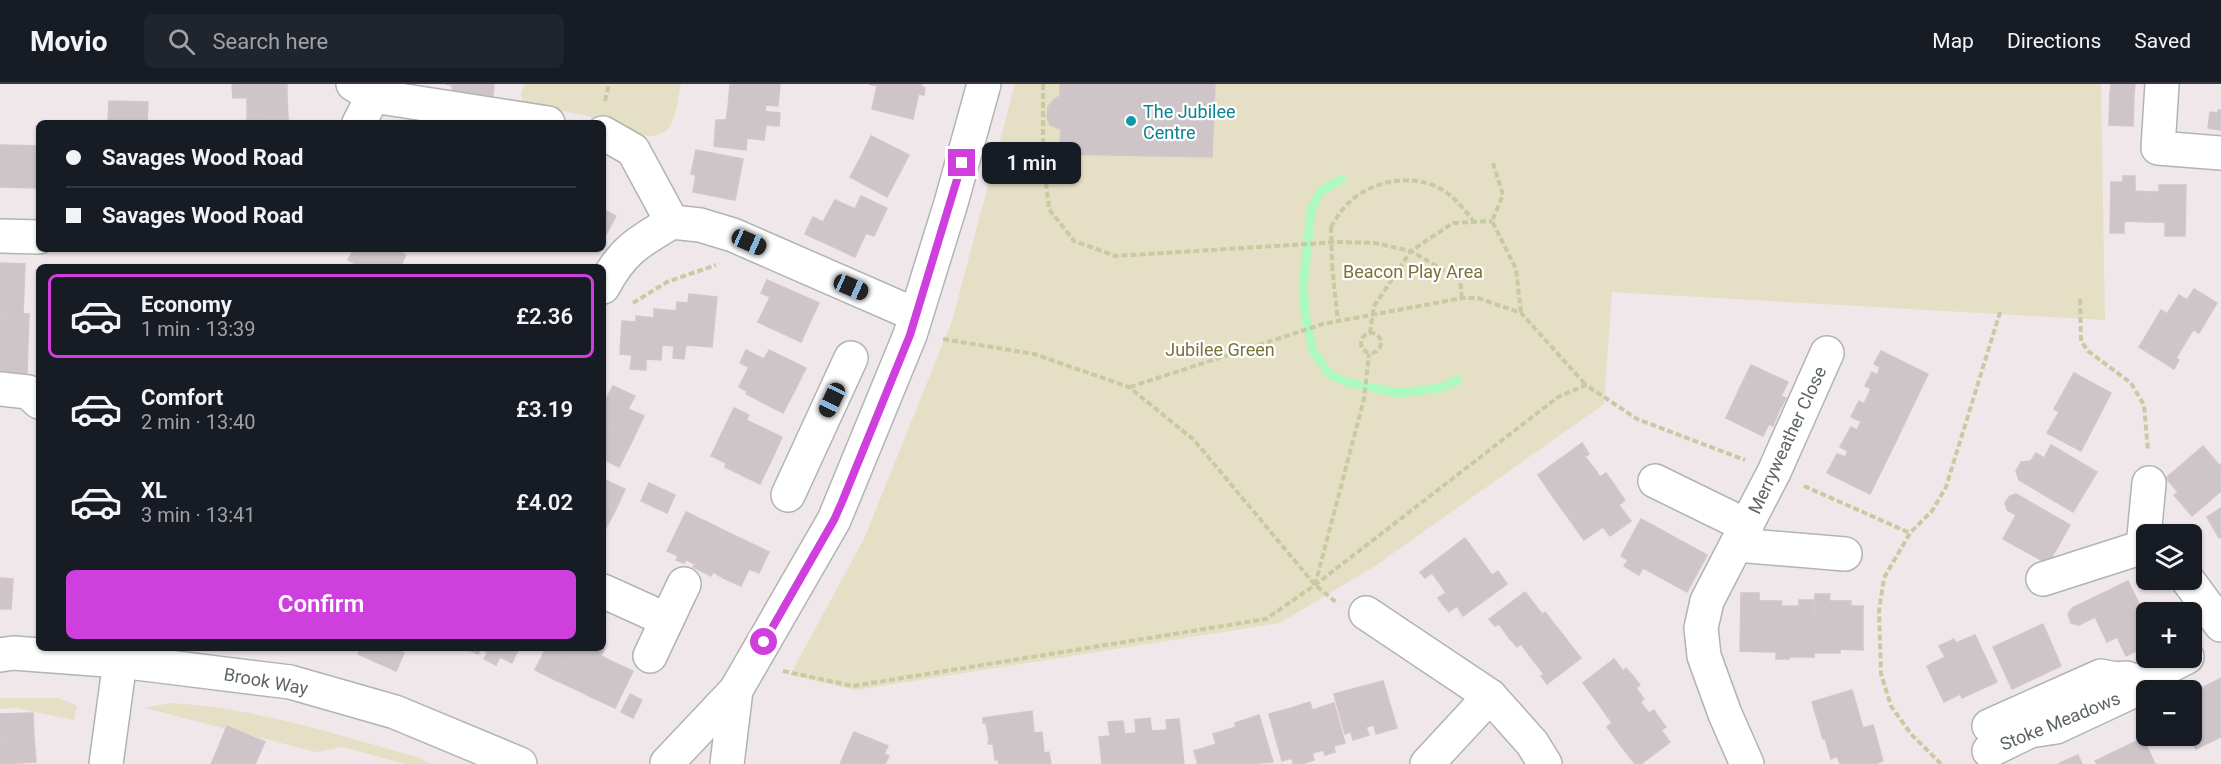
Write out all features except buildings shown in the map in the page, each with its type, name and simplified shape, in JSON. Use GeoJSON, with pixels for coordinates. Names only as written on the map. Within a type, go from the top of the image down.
{"type":"FeatureCollection","features":[{"type":"Feature","properties":{"kind":"street"},"geometry":{"type":"LineString","coordinates":[[670,764],[744,676],[834,520],[913,325],[951,203],[984,84]]}},
{"type":"Feature","properties":{"kind":"street"},"geometry":{"type":"LineString","coordinates":[[2162,84],[2157,148],[2221,153]]}},
{"type":"Feature","properties":{"kind":"street"},"geometry":{"type":"LineString","coordinates":[[362,101],[523,120]]}},
{"type":"Feature","properties":{"kind":"street"},"geometry":{"type":"LineString","coordinates":[[606,135],[633,150],[672,222]]}},
{"type":"Feature","properties":{"kind":"street"},"geometry":{"type":"LineString","coordinates":[[614,297],[615,264],[641,240],[672,222],[700,225],[733,235],[913,325]]}},
{"type":"Feature","properties":{"kind":"street"},"geometry":{"type":"LineString","coordinates":[[0,236],[36,237]]}},
{"type":"Feature","properties":{"kind":"street","name":"Merryweather Close"},"geometry":{"type":"LineString","coordinates":[[1746,764],[1704,656],[1701,628],[1707,601],[1774,472],[1827,353]]}},
{"type":"Feature","properties":{"kind":"street"},"geometry":{"type":"LineString","coordinates":[[788,495],[851,358]]}},
{"type":"Feature","properties":{"kind":"street"},"geometry":{"type":"LineString","coordinates":[[0,389],[28,392],[36,399]]}},
{"type":"Feature","properties":{"kind":"street"},"geometry":{"type":"LineString","coordinates":[[803,462],[849,483]]}},
{"type":"Feature","properties":{"kind":"street","name":"Merryweather Close"},"geometry":{"type":"LineString","coordinates":[[1655,481],[1742,535]]}},
{"type":"Feature","properties":{"kind":"street"},"geometry":{"type":"LineString","coordinates":[[2146,524],[2149,483]]}},
{"type":"Feature","properties":{"kind":"street"},"geometry":{"type":"LineString","coordinates":[[1742,535],[1845,554]]}},
{"type":"Feature","properties":{"kind":"street"},"geometry":{"type":"LineString","coordinates":[[2043,579],[2136,551]]}},
{"type":"Feature","properties":{"kind":"street"},"geometry":{"type":"LineString","coordinates":[[650,656],[684,584]]}},
{"type":"Feature","properties":{"kind":"street"},"geometry":{"type":"LineString","coordinates":[[2195,590],[2221,625]]}},
{"type":"Feature","properties":{"kind":"street"},"geometry":{"type":"LineString","coordinates":[[606,592],[667,620]]}},
{"type":"Feature","properties":{"kind":"street"},"geometry":{"type":"LineString","coordinates":[[1354,610],[1490,696],[1532,743],[1545,764]]}},
{"type":"Feature","properties":{"kind":"street"},"geometry":{"type":"LineString","coordinates":[[2202,649],[2221,639]]}},
{"type":"Feature","properties":{"kind":"street","name":"Brook Way"},"geometry":{"type":"LineString","coordinates":[[0,655],[13,653],[120,661],[290,682],[395,711],[520,764]]}},
{"type":"Feature","properties":{"kind":"street"},"geometry":{"type":"LineString","coordinates":[[106,764],[120,661]]}},
{"type":"Feature","properties":{"kind":"street","name":"Stoke Meadows"},"geometry":{"type":"LineString","coordinates":[[1988,739],[2056,727],[2124,696],[2133,691],[2135,684],[2166,668]]}},
{"type":"Feature","properties":{"kind":"street"},"geometry":{"type":"LineString","coordinates":[[727,764],[744,676]]}},
{"type":"Feature","properties":{"kind":"street"},"geometry":{"type":"LineString","coordinates":[[1427,764],[1490,696]]}},
{"type":"Feature","properties":{"kind":"path"},"geometry":{"type":"LineString","coordinates":[[1043,84],[1043,154],[1049,209],[1074,241],[1116,256],[1338,242],[1375,243],[1411,251],[1460,280],[1462,298]]}},
{"type":"Feature","properties":{"kind":"path"},"geometry":{"type":"LineString","coordinates":[[1493,163],[1503,195],[1492,221],[1516,270],[1521,312]]}},
{"type":"Feature","properties":{"kind":"path"},"geometry":{"type":"LineString","coordinates":[[1338,321],[1332,265],[1331,227],[1339,213],[1356,196],[1373,186],[1414,179],[1446,192],[1473,221]]}},
{"type":"Feature","properties":{"kind":"path"},"geometry":{"type":"LineString","coordinates":[[1370,333],[1374,306],[1411,251],[1453,223],[1492,221]]}},
{"type":"Feature","properties":{"kind":"path"},"geometry":{"type":"LineString","coordinates":[[614,297],[720,265]]}},
{"type":"Feature","properties":{"kind":"path"},"geometry":{"type":"LineString","coordinates":[[1129,387],[1323,324],[1462,298],[1478,298],[1521,312],[1586,386],[1637,419],[1774,472],[1910,533]]}},
{"type":"Feature","properties":{"kind":"path"},"geometry":{"type":"LineString","coordinates":[[2080,299],[2081,341],[2088,351],[2131,383],[2144,405],[2149,483]]}},
{"type":"Feature","properties":{"kind":"path"},"geometry":{"type":"LineString","coordinates":[[1941,764],[1911,734],[1891,706],[1881,674],[1879,611],[1884,578],[1910,533],[1932,511],[1946,487],[2001,309]]}},
{"type":"Feature","properties":{"kind":"path"},"geometry":{"type":"LineString","coordinates":[[913,325],[952,340],[1034,354],[1129,387],[1194,440],[1315,585],[1354,610]]}},
{"type":"Feature","properties":{"kind":"path"},"geometry":{"type":"LineString","coordinates":[[1370,333],[1378,336],[1381,344],[1377,351],[1370,354]]}},
{"type":"Feature","properties":{"kind":"path"},"geometry":{"type":"LineString","coordinates":[[1370,333],[1361,343],[1364,350],[1370,354]]}},
{"type":"Feature","properties":{"kind":"path"},"geometry":{"type":"LineString","coordinates":[[1315,585],[1364,399],[1370,354]]}},
{"type":"Feature","properties":{"kind":"path"},"geometry":{"type":"LineString","coordinates":[[744,676],[810,678],[853,686],[1266,619],[1315,585],[1558,397],[1586,386]]}},
{"type":"Feature","properties":{"kind":"green space"},"geometry":{"type":"Polygon","coordinates":[[[525,84],[681,84],[671,124],[664,132],[654,136],[631,133],[606,123],[606,120],[523,105],[521,94],[525,84]]]}},
{"type":"Feature","properties":{"kind":"green space","name":"Jubilee Green"},"geometry":{"type":"Polygon","coordinates":[[[1015,84],[2101,84],[2105,320],[1612,292],[1604,404],[1375,566],[1280,623],[856,690],[790,675],[864,539],[952,321],[1015,84]]]}},
{"type":"Feature","properties":{"kind":"green space"},"geometry":{"type":"Polygon","coordinates":[[[0,698],[59,698],[77,706],[74,720],[16,708],[0,709],[0,698]]]}},
{"type":"Feature","properties":{"kind":"green space"},"geometry":{"type":"Polygon","coordinates":[[[171,703],[233,710],[295,723],[417,757],[432,764],[406,764],[342,747],[316,752],[145,708],[171,703]]]}},
{"type":"Feature","properties":{"kind":"waterway"},"geometry":{"type":"LineString","coordinates":[[1342,179],[1321,191],[1311,210],[1303,287],[1306,320],[1313,351],[1329,374],[1349,383],[1398,393],[1441,388],[1458,380]]}},
{"type":"Feature","properties":{"kind":"place","name":"The Jubilee Centre"},"geometry":{"type":"Point","coordinates":[1131,121]}},
{"type":"Feature","properties":{"kind":"route"},"geometry":{"type":"LineString","coordinates":[[764,642],[842,502],[910,335],[962,163]]}},
{"type":"Feature","properties":{"kind":"park label","name":"Beacon Play Area"},"geometry":{"type":"Point","coordinates":[1413,271]}}]}
